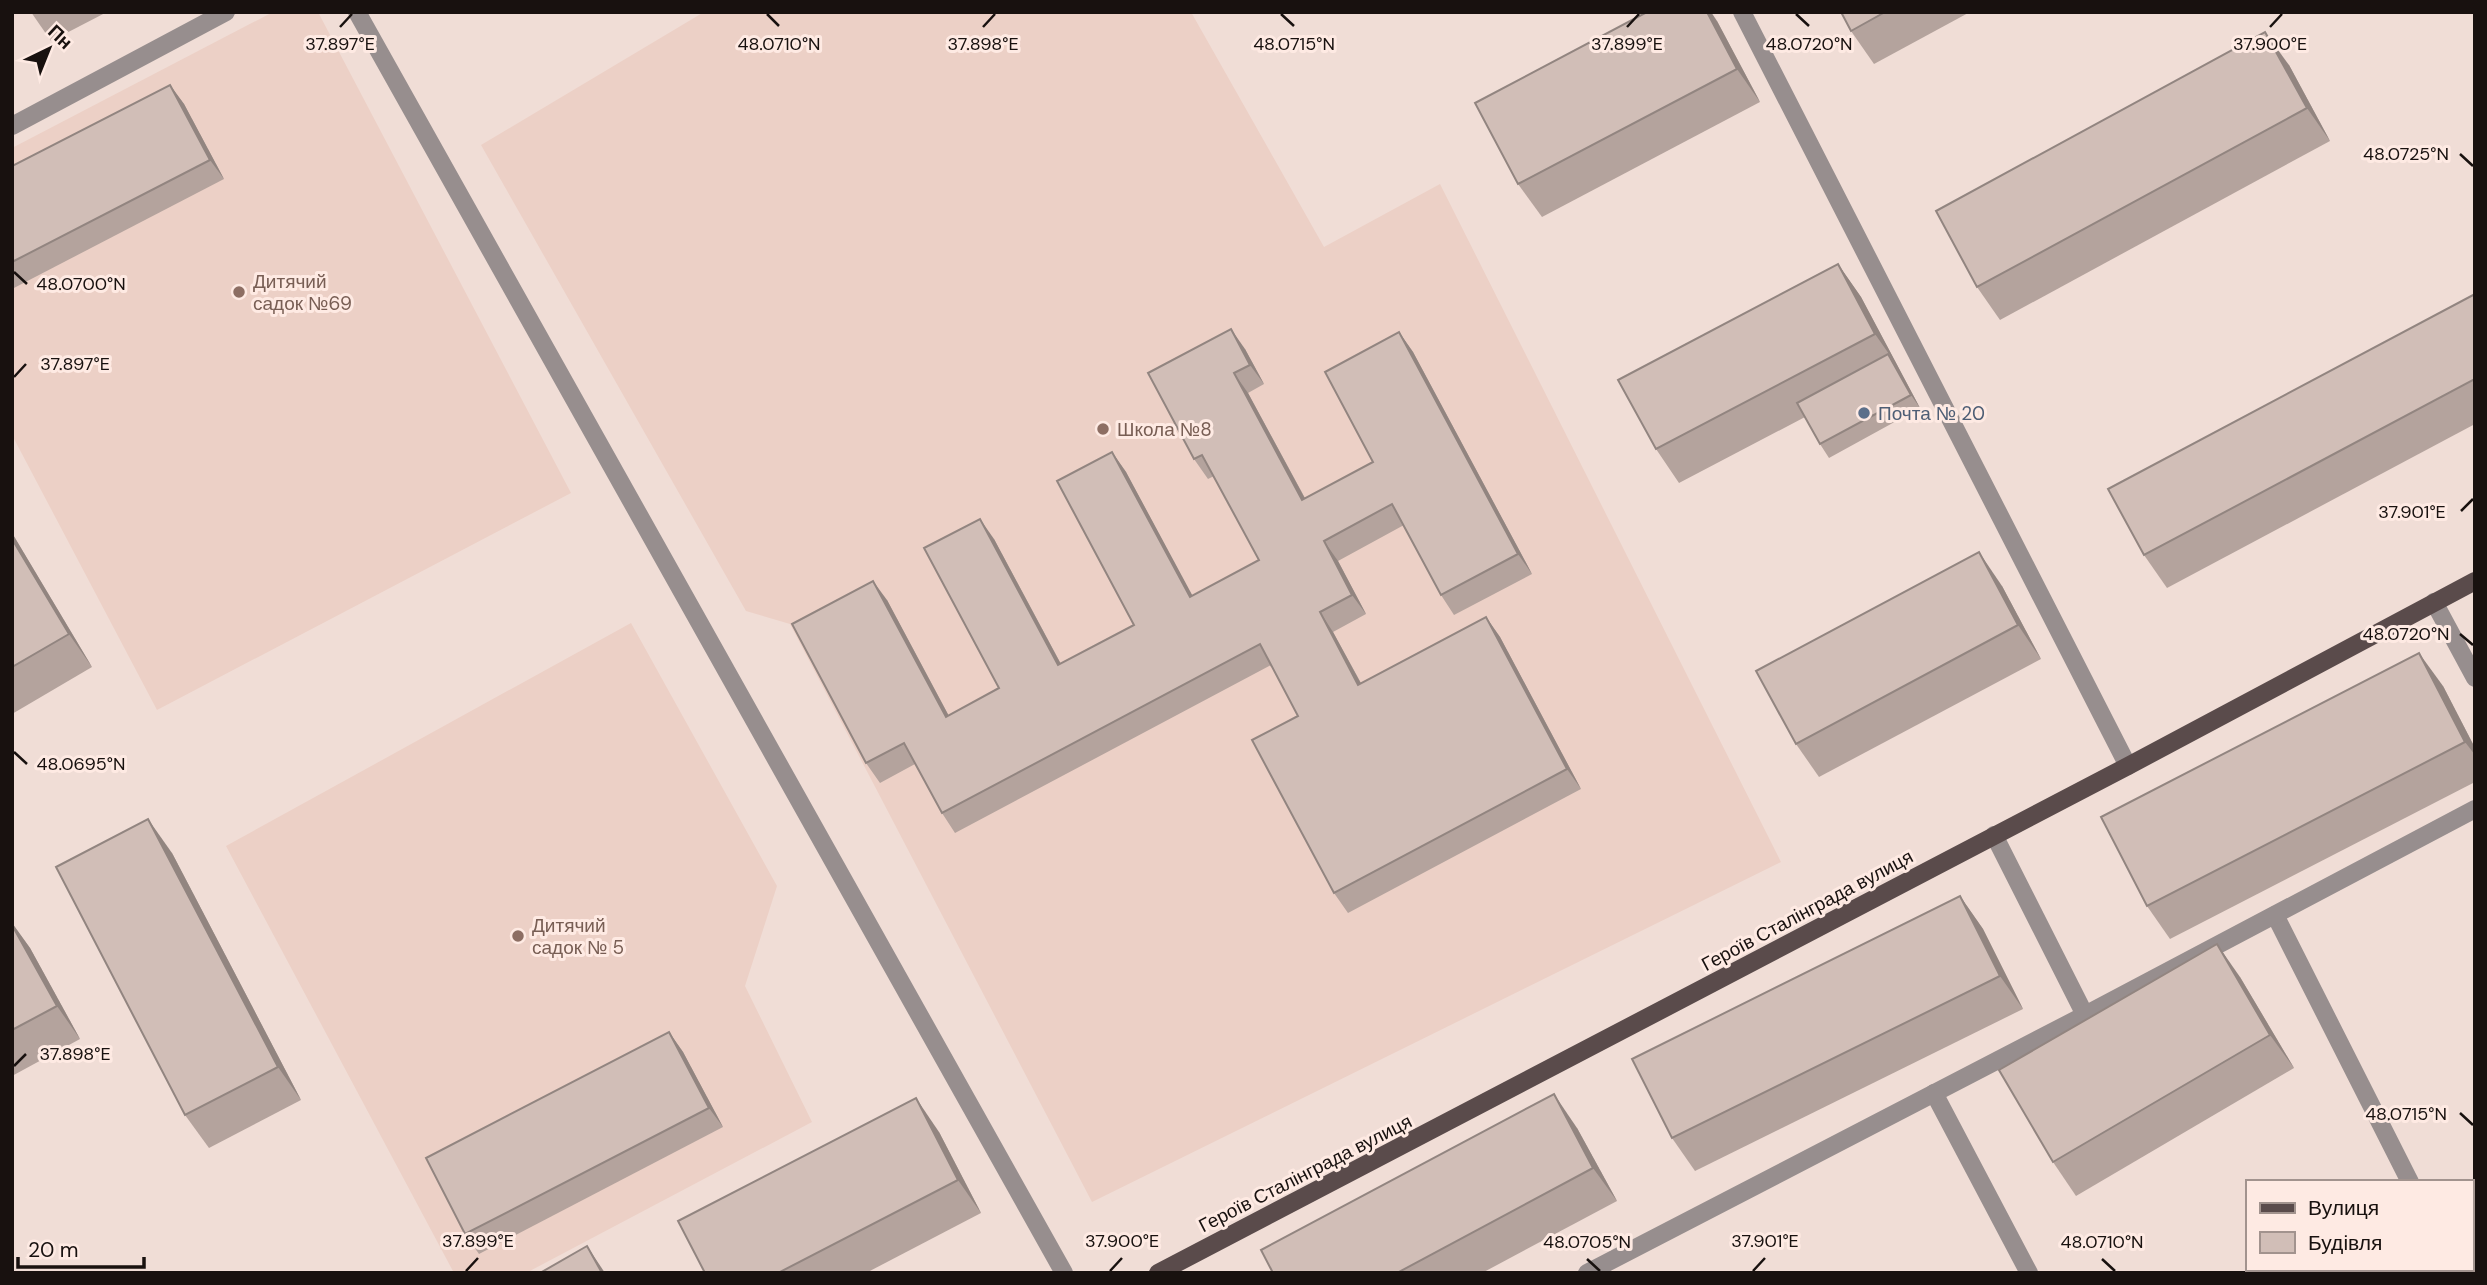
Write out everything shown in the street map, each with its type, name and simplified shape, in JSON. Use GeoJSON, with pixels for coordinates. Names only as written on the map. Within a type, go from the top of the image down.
{"type":"FeatureCollection","features":[{"type":"Feature","properties":{"kind":"main road","name":"Героїв Сталінграда вулиця"},"geometry":{"type":"LineString","coordinates":[[1164,1271],[2475,581]]}},
{"type":"Feature","properties":{"kind":"street"},"geometry":{"type":"LineString","coordinates":[[12,126],[226,12]]}},
{"type":"Feature","properties":{"kind":"street"},"geometry":{"type":"LineString","coordinates":[[357,12],[1064,1273]]}},
{"type":"Feature","properties":{"kind":"street"},"geometry":{"type":"LineString","coordinates":[[1742,12],[2128,765]]}},
{"type":"Feature","properties":{"kind":"street"},"geometry":{"type":"LineString","coordinates":[[2434,603],[2475,678]]}},
{"type":"Feature","properties":{"kind":"street"},"geometry":{"type":"LineString","coordinates":[[1587,1273],[2475,809]]}},
{"type":"Feature","properties":{"kind":"street"},"geometry":{"type":"LineString","coordinates":[[1994,835],[2085,1015]]}},
{"type":"Feature","properties":{"kind":"street"},"geometry":{"type":"LineString","coordinates":[[2275,915],[2409,1180]]}},
{"type":"Feature","properties":{"kind":"street"},"geometry":{"type":"LineString","coordinates":[[1934,1093],[2029,1273]]}},
{"type":"Feature","properties":{"kind":"shaded area","name":"Дитячий садок №69"},"geometry":{"type":"Polygon","coordinates":[[[273,12],[318,12],[571,493],[157,710],[12,435],[12,148],[273,12]]]}},
{"type":"Feature","properties":{"kind":"shaded area","name":"Школа №8"},"geometry":{"type":"Polygon","coordinates":[[[704,12],[1191,12],[1324,247],[1440,184],[1781,862],[1092,1202],[790,624],[746,611],[481,145],[704,12]]]}},
{"type":"Feature","properties":{"kind":"shaded area","name":"Дитячий садок № 5"},"geometry":{"type":"Polygon","coordinates":[[[631,623],[777,886],[745,986],[812,1122],[526,1273],[454,1273],[226,846],[631,623]]]}},
{"type":"Feature","properties":{"kind":"building"},"geometry":{"type":"Polygon","coordinates":[[[1647,12],[1707,12],[1737,69],[1518,184],[1475,103],[1647,12]]]}},
{"type":"Feature","properties":{"kind":"building"},"geometry":{"type":"Polygon","coordinates":[[[1841,12],[1885,12],[1851,31],[1841,12]]]}},
{"type":"Feature","properties":{"kind":"building"},"geometry":{"type":"Polygon","coordinates":[[[2265,32],[2307,108],[1977,287],[1936,211],[2265,32]]]}},
{"type":"Feature","properties":{"kind":"building"},"geometry":{"type":"Polygon","coordinates":[[[170,85],[210,160],[12,262],[12,166],[170,85]]]}},
{"type":"Feature","properties":{"kind":"building"},"geometry":{"type":"Polygon","coordinates":[[[1838,264],[1875,334],[1656,449],[1618,380],[1838,264]]]}},
{"type":"Feature","properties":{"kind":"building"},"geometry":{"type":"Polygon","coordinates":[[[2475,294],[2475,379],[2144,555],[2108,489],[2475,294]]]}},
{"type":"Feature","properties":{"kind":"building"},"geometry":{"type":"Polygon","coordinates":[[[1231,329],[1250,365],[1234,373],[1302,500],[1373,462],[1325,372],[1399,332],[1518,554],[1441,595],[1392,504],[1324,541],[1352,595],[1320,612],[1358,685],[1486,617],[1567,769],[1334,893],[1252,740],[1298,716],[1260,644],[942,813],[904,743],[866,763],[792,624],[873,581],[946,717],[999,688],[924,548],[980,519],[1058,665],[1134,625],[1057,481],[1112,452],[1190,597],[1259,560],[1202,455],[1194,459],[1148,373],[1231,329]]]}},
{"type":"Feature","properties":{"kind":"building","name":"Почта № 20"},"geometry":{"type":"Polygon","coordinates":[[[1888,354],[1911,395],[1820,444],[1797,403],[1888,354]]]}},
{"type":"Feature","properties":{"kind":"building"},"geometry":{"type":"Polygon","coordinates":[[[12,539],[69,634],[12,667],[12,539]]]}},
{"type":"Feature","properties":{"kind":"building"},"geometry":{"type":"Polygon","coordinates":[[[1979,552],[2018,625],[1796,744],[1756,671],[1979,552]]]}},
{"type":"Feature","properties":{"kind":"building"},"geometry":{"type":"Polygon","coordinates":[[[2419,653],[2465,742],[2147,906],[2101,817],[2419,653]]]}},
{"type":"Feature","properties":{"kind":"building"},"geometry":{"type":"Polygon","coordinates":[[[148,819],[278,1067],[185,1115],[56,867],[148,819]]]}},
{"type":"Feature","properties":{"kind":"building"},"geometry":{"type":"Polygon","coordinates":[[[1960,896],[2000,976],[1672,1138],[1632,1059],[1960,896]]]}},
{"type":"Feature","properties":{"kind":"building"},"geometry":{"type":"Polygon","coordinates":[[[12,925],[57,1006],[12,1030],[12,925]]]}},
{"type":"Feature","properties":{"kind":"building"},"geometry":{"type":"Polygon","coordinates":[[[2217,944],[2270,1035],[2053,1162],[1999,1070],[2217,944]]]}},
{"type":"Feature","properties":{"kind":"building"},"geometry":{"type":"Polygon","coordinates":[[[669,1032],[709,1108],[465,1234],[426,1158],[669,1032]]]}},
{"type":"Feature","properties":{"kind":"building"},"geometry":{"type":"Polygon","coordinates":[[[1554,1094],[1593,1168],[1397,1273],[1273,1273],[1261,1250],[1554,1094]]]}},
{"type":"Feature","properties":{"kind":"building"},"geometry":{"type":"Polygon","coordinates":[[[916,1098],[958,1180],[778,1273],[705,1273],[678,1221],[916,1098]]]}},
{"type":"Feature","properties":{"kind":"building"},"geometry":{"type":"Polygon","coordinates":[[[587,1246],[602,1273],[540,1273],[587,1246]]]}},
{"type":"Feature","properties":{"kind":"place","name":"Дитячий садок №69"},"geometry":{"type":"Point","coordinates":[239,292]}},
{"type":"Feature","properties":{"kind":"place","name":"Почта № 20"},"geometry":{"type":"Point","coordinates":[1864,413]}},
{"type":"Feature","properties":{"kind":"place","name":"Школа №8"},"geometry":{"type":"Point","coordinates":[1103,429]}},
{"type":"Feature","properties":{"kind":"place","name":"Дитячий садок № 5"},"geometry":{"type":"Point","coordinates":[518,936]}}]}
